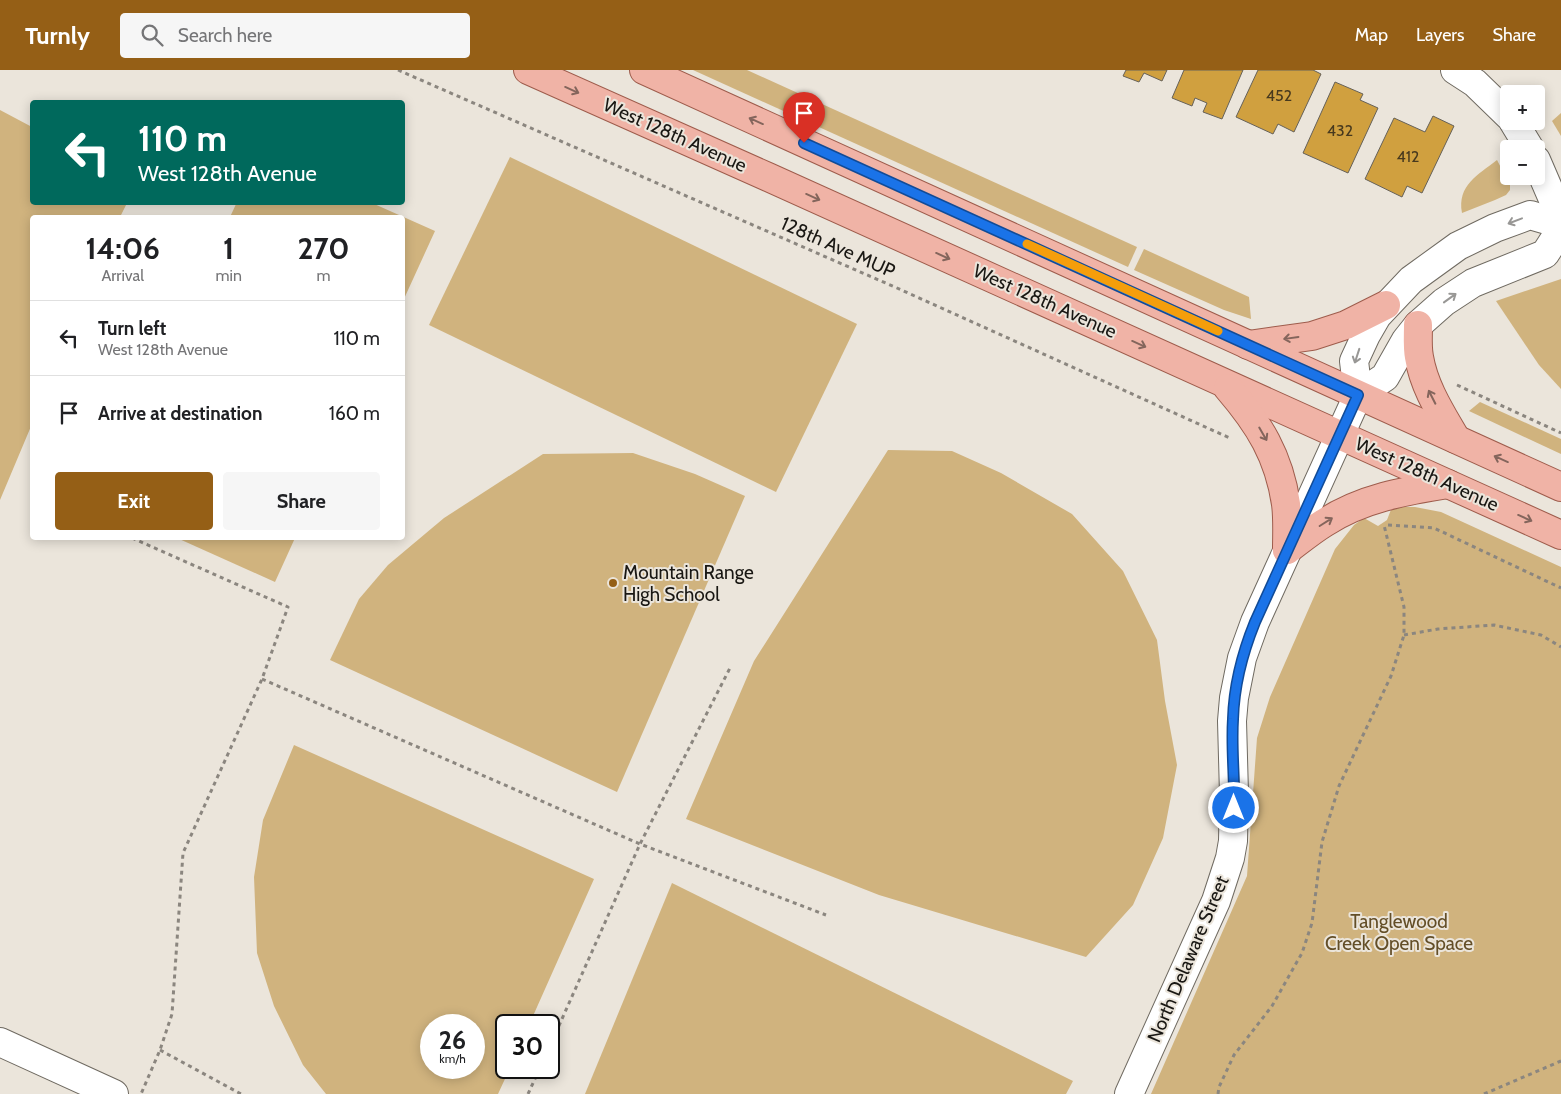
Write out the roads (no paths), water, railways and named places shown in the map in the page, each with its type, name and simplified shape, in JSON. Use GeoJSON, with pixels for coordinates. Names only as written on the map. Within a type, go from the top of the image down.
{"type":"FeatureCollection","features":[{"type":"Feature","properties":{"kind":"main road","name":"West 128th Avenue"},"geometry":{"type":"LineString","coordinates":[[528,70],[768,176],[1561,535]]}},
{"type":"Feature","properties":{"kind":"main road"},"geometry":{"type":"LineString","coordinates":[[644,70],[1561,486]]}},
{"type":"Feature","properties":{"kind":"main road"},"geometry":{"type":"LineString","coordinates":[[1248,345],[1312,336],[1346,325],[1386,306]]}},
{"type":"Feature","properties":{"kind":"main road"},"geometry":{"type":"LineString","coordinates":[[1418,326],[1418,356],[1424,379],[1456,439]]}},
{"type":"Feature","properties":{"kind":"main road"},"geometry":{"type":"LineString","coordinates":[[1223,382],[1261,429],[1277,465],[1286,506],[1287,550]]}},
{"type":"Feature","properties":{"kind":"main road"},"geometry":{"type":"LineString","coordinates":[[1287,550],[1324,523],[1359,504],[1400,492],[1448,484]]}},
{"type":"Feature","properties":{"kind":"street"},"geometry":{"type":"LineString","coordinates":[[1455,70],[1476,84],[1500,107]]}},
{"type":"Feature","properties":{"kind":"street"},"geometry":{"type":"LineString","coordinates":[[1545,181],[1561,218]]}},
{"type":"Feature","properties":{"kind":"street"},"geometry":{"type":"LineString","coordinates":[[1561,224],[1530,215],[1476,236],[1424,269],[1386,306],[1371,325],[1354,360],[1358,395],[1385,378],[1400,350],[1418,326],[1444,302],[1472,283],[1545,254],[1561,229]]}},
{"type":"Feature","properties":{"kind":"street","name":"North Delaware Street"},"geometry":{"type":"LineString","coordinates":[[1129,1094],[1224,881],[1233,841],[1232,721],[1237,680],[1248,639],[1358,395]]}},
{"type":"Feature","properties":{"kind":"street"},"geometry":{"type":"LineString","coordinates":[[0,1042],[114,1094]]}},
{"type":"Feature","properties":{"kind":"place","name":"Mountain Range High School"},"geometry":{"type":"Point","coordinates":[613,583]}},
{"type":"Feature","properties":{"kind":"park label","name":"Tanglewood Creek Open Space"},"geometry":{"type":"Point","coordinates":[1399,932]}}]}
